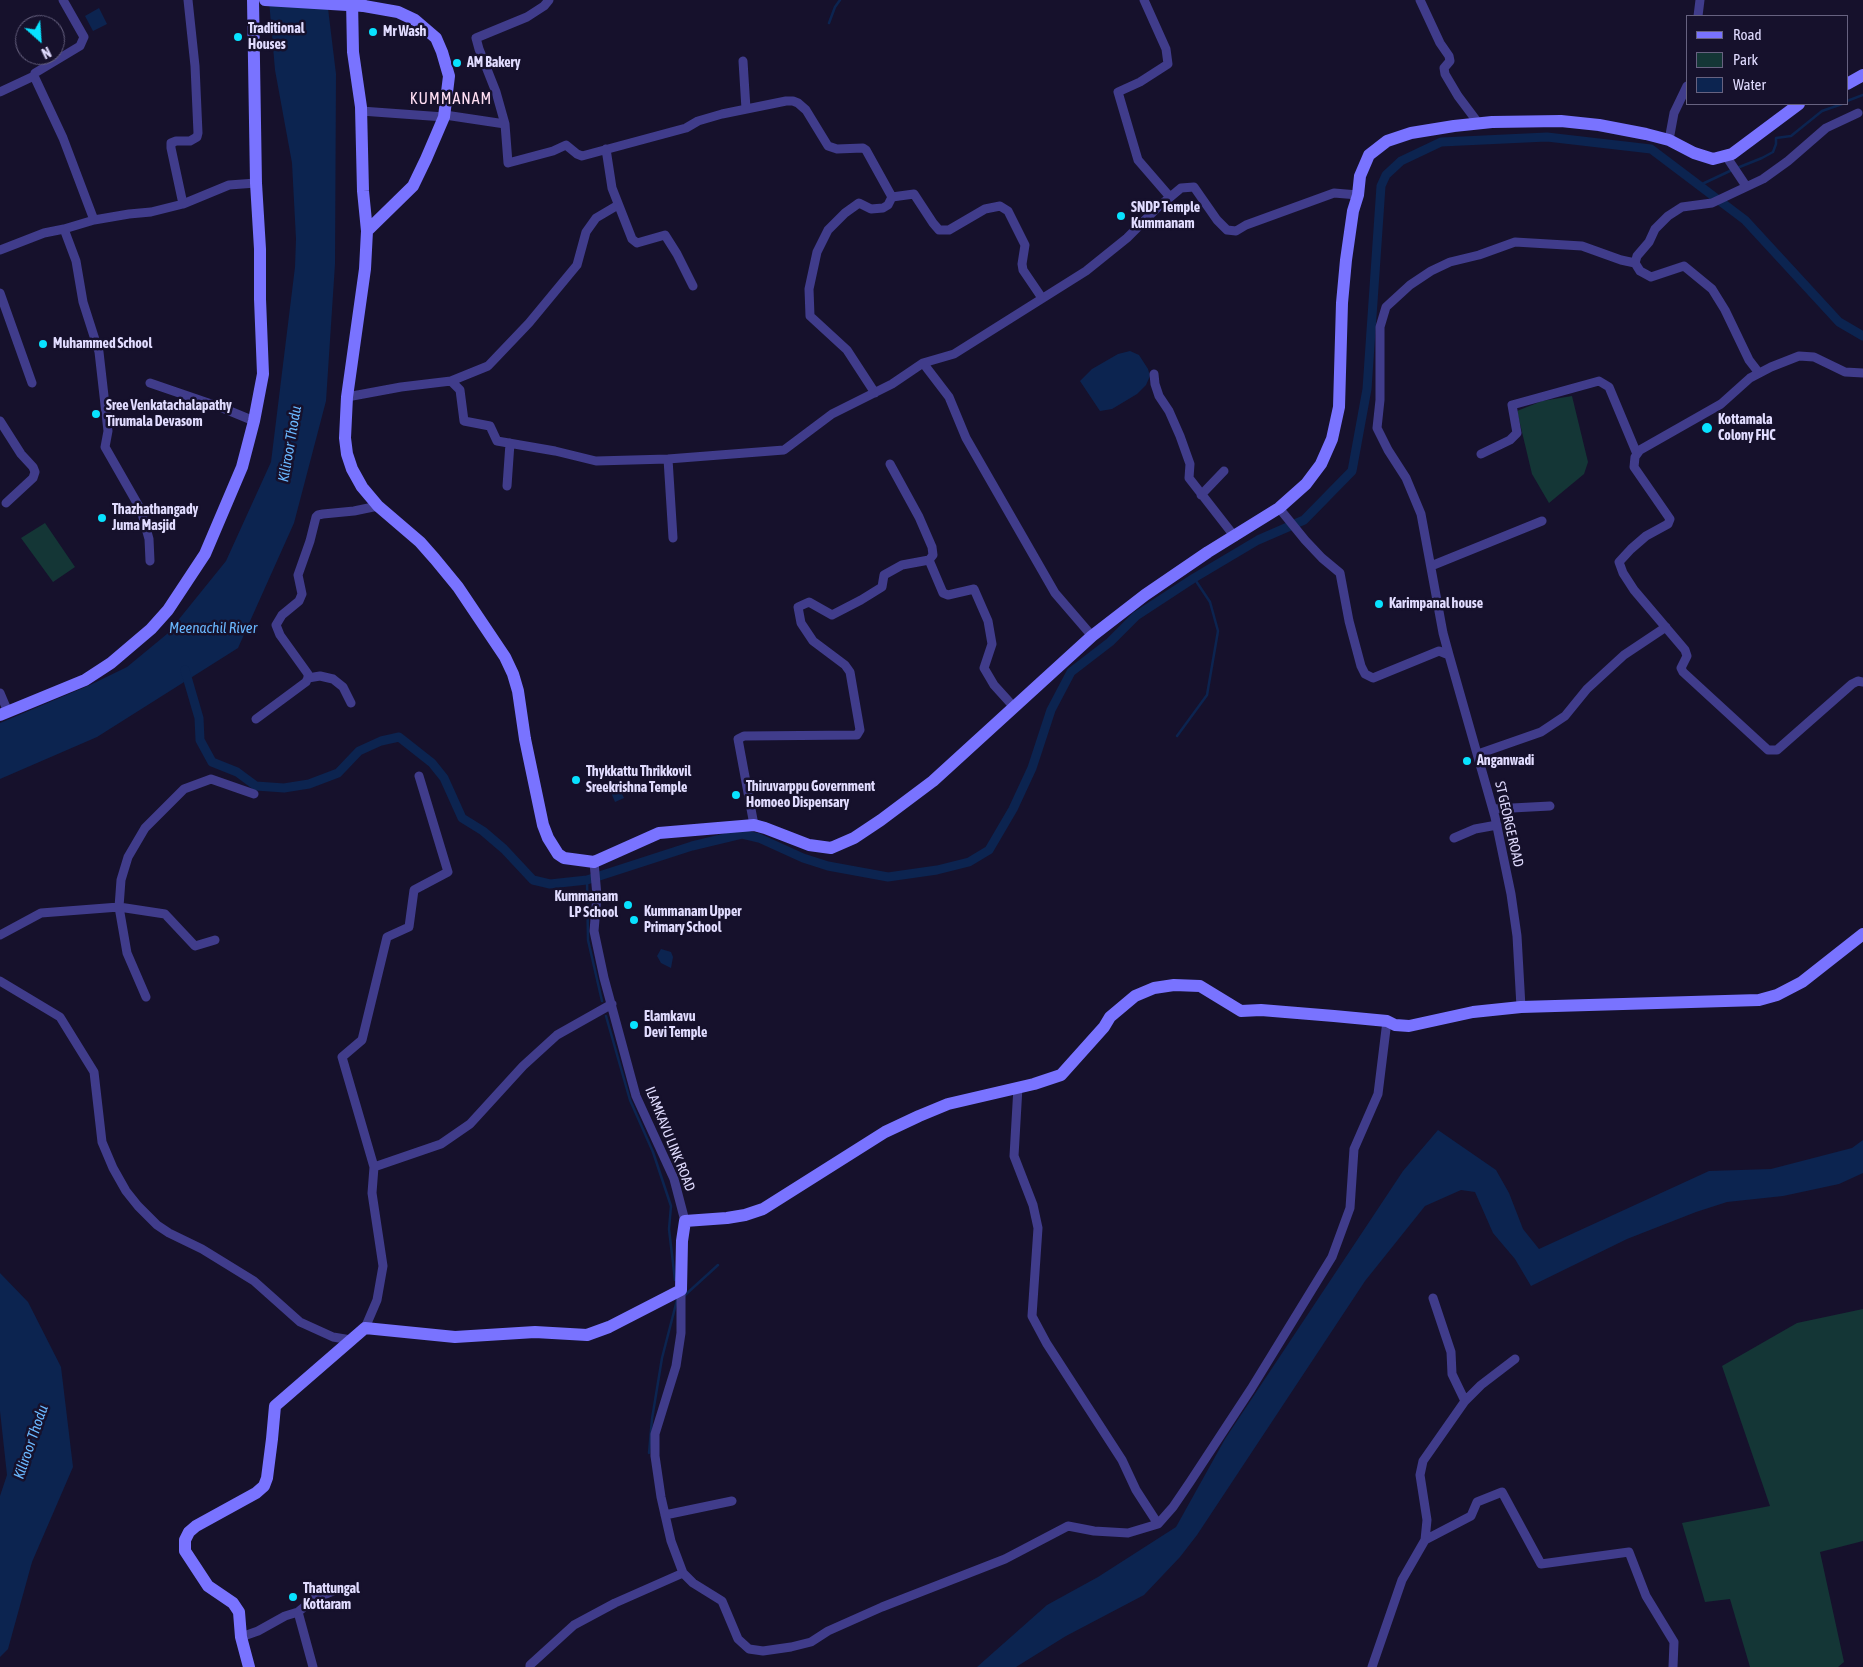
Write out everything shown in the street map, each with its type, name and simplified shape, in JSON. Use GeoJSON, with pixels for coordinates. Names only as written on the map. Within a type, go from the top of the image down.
{"type":"FeatureCollection","features":[{"type":"Feature","properties":{"kind":"main road"},"geometry":{"type":"LineString","coordinates":[[4,714],[85,680],[111,663],[151,629],[168,610],[205,554],[242,467],[254,421],[263,374],[260,249],[256,183],[253,0]]}},
{"type":"Feature","properties":{"kind":"main road"},"geometry":{"type":"LineString","coordinates":[[265,0],[364,6],[398,12],[415,20],[436,38],[449,76],[444,116],[413,186],[367,231]]}},
{"type":"Feature","properties":{"kind":"main road"},"geometry":{"type":"LineString","coordinates":[[352,0],[353,52],[361,111],[363,191],[367,231],[365,269],[347,397],[345,438],[347,454],[355,475],[378,506],[420,542],[435,559],[458,587],[505,657],[518,691],[525,739],[543,824],[548,838],[558,854],[564,858],[594,866],[659,833],[754,825],[809,845],[831,848],[854,838],[933,782],[1013,706],[1092,636],[1200,557],[1282,512],[1321,464],[1332,439],[1339,407],[1342,303],[1353,211],[1358,195],[1360,176],[1369,155],[1387,141],[1411,132],[1479,124],[1561,121],[1599,125],[1669,140],[1712,160],[1732,154],[1798,105]]}},
{"type":"Feature","properties":{"kind":"main road"},"geometry":{"type":"LineString","coordinates":[[1848,83],[1863,75]]}},
{"type":"Feature","properties":{"kind":"main road"},"geometry":{"type":"LineString","coordinates":[[248,1667],[241,1637],[239,1612],[232,1603],[208,1586],[185,1551],[185,1540],[189,1532],[196,1526],[256,1493],[264,1486],[267,1478],[275,1406],[365,1328],[454,1337],[535,1332],[587,1335],[610,1327],[680,1294],[682,1241],[685,1221],[727,1218],[763,1209],[885,1132],[948,1104],[1034,1084],[1061,1074],[1104,1027],[1110,1017],[1135,996],[1154,988],[1174,985],[1200,986],[1242,1011],[1261,1010],[1387,1021],[1395,1025],[1415,1025],[1473,1012],[1521,1007],[1759,1000],[1777,995],[1802,982],[1863,934]]}},
{"type":"Feature","properties":{"kind":"street"},"geometry":{"type":"LineString","coordinates":[[0,92],[34,76],[35,73],[80,46],[84,37],[63,0]]}},
{"type":"Feature","properties":{"kind":"street"},"geometry":{"type":"LineString","coordinates":[[183,204],[171,148],[172,143],[190,140],[197,137],[198,133],[195,66],[188,0]]}},
{"type":"Feature","properties":{"kind":"street"},"geometry":{"type":"LineString","coordinates":[[548,0],[544,6],[527,17],[476,38],[496,92],[505,124],[508,163],[553,151],[566,145],[582,156],[686,128],[698,121],[722,114],[786,101],[798,103],[806,110],[828,146],[837,149],[863,148],[866,150],[892,197]]}},
{"type":"Feature","properties":{"kind":"street"},"geometry":{"type":"LineString","coordinates":[[1144,0],[1166,49],[1168,64],[1140,82],[1118,92],[1138,160],[1170,197]]}},
{"type":"Feature","properties":{"kind":"street"},"geometry":{"type":"LineString","coordinates":[[1420,0],[1440,43],[1450,56],[1450,61],[1444,68],[1445,74],[1458,96],[1479,124]]}},
{"type":"Feature","properties":{"kind":"street"},"geometry":{"type":"LineString","coordinates":[[1698,15],[1700,0]]}},
{"type":"Feature","properties":{"kind":"street"},"geometry":{"type":"LineString","coordinates":[[743,61],[746,109]]}},
{"type":"Feature","properties":{"kind":"street"},"geometry":{"type":"LineString","coordinates":[[34,76],[64,138],[94,220]]}},
{"type":"Feature","properties":{"kind":"street"},"geometry":{"type":"LineString","coordinates":[[1669,140],[1674,113],[1686,88]]}},
{"type":"Feature","properties":{"kind":"street"},"geometry":{"type":"LineString","coordinates":[[361,111],[444,116],[505,124]]}},
{"type":"Feature","properties":{"kind":"street"},"geometry":{"type":"LineString","coordinates":[[1759,373],[1749,360],[1724,307],[1712,289],[1700,278],[1684,266],[1651,276],[1640,271],[1635,262],[1655,229],[1668,216],[1682,208],[1712,203],[1770,174],[1826,128],[1858,113]]}},
{"type":"Feature","properties":{"kind":"street"},"geometry":{"type":"LineString","coordinates":[[606,149],[612,188],[628,233],[637,243],[665,235],[693,286]]}},
{"type":"Feature","properties":{"kind":"street"},"geometry":{"type":"LineString","coordinates":[[1726,156],[1746,186]]}},
{"type":"Feature","properties":{"kind":"street"},"geometry":{"type":"LineString","coordinates":[[0,250],[44,233],[94,220],[151,212],[183,204],[229,184],[256,183]]}},
{"type":"Feature","properties":{"kind":"street"},"geometry":{"type":"LineString","coordinates":[[451,381],[460,390],[464,421],[490,426],[497,441],[555,451],[596,461],[668,459],[784,450],[832,414],[875,393],[923,363],[954,354],[1086,271],[1128,238],[1156,208],[1181,188],[1194,187],[1217,220],[1227,230],[1236,231],[1246,225],[1334,193],[1358,195]]}},
{"type":"Feature","properties":{"kind":"street"},"geometry":{"type":"LineString","coordinates":[[892,197],[914,194],[939,230],[949,230],[985,210],[1000,206],[1008,211],[1025,244],[1023,270],[1042,298]]}},
{"type":"Feature","properties":{"kind":"street"},"geometry":{"type":"LineString","coordinates":[[875,393],[847,350],[810,316],[809,289],[817,252],[828,230],[845,213],[859,203],[872,209],[883,208],[888,205],[892,197]]}},
{"type":"Feature","properties":{"kind":"street"},"geometry":{"type":"LineString","coordinates":[[347,397],[401,387],[451,381],[488,366],[529,323],[577,265],[586,232],[596,218],[618,205]]}},
{"type":"Feature","properties":{"kind":"street"},"geometry":{"type":"LineString","coordinates":[[64,229],[76,261],[83,302],[99,352],[108,431],[105,448],[141,510],[149,539],[150,560]]}},
{"type":"Feature","properties":{"kind":"street","name":"ST GEORGE ROAD"},"geometry":{"type":"LineString","coordinates":[[1521,1007],[1517,936],[1511,894],[1493,809],[1449,655],[1421,514],[1406,478],[1388,450],[1377,428],[1380,400],[1380,327],[1386,307],[1410,285],[1430,271],[1450,262],[1479,255],[1514,242],[1582,246],[1621,260],[1635,262]]}},
{"type":"Feature","properties":{"kind":"street"},"geometry":{"type":"LineString","coordinates":[[0,293],[32,383]]}},
{"type":"Feature","properties":{"kind":"street"},"geometry":{"type":"LineString","coordinates":[[1863,373],[1845,372],[1814,357],[1799,356],[1750,378],[1721,404],[1640,450],[1634,457],[1634,467],[1670,518],[1668,524],[1646,536],[1619,562],[1623,573],[1634,590],[1685,650],[1687,656],[1681,668],[1683,672],[1768,750],[1777,750],[1852,684],[1858,681],[1863,682]]}},
{"type":"Feature","properties":{"kind":"street"},"geometry":{"type":"LineString","coordinates":[[923,363],[949,397],[966,438],[1056,593],[1092,636]]}},
{"type":"Feature","properties":{"kind":"street"},"geometry":{"type":"LineString","coordinates":[[1154,374],[1159,396],[1169,411],[1190,464],[1189,478],[1235,537]]}},
{"type":"Feature","properties":{"kind":"street"},"geometry":{"type":"LineString","coordinates":[[1481,454],[1510,440],[1517,433],[1512,405],[1599,381],[1608,387],[1636,454]]}},
{"type":"Feature","properties":{"kind":"street"},"geometry":{"type":"LineString","coordinates":[[150,383],[254,421]]}},
{"type":"Feature","properties":{"kind":"street"},"geometry":{"type":"LineString","coordinates":[[0,421],[35,472],[33,478],[6,503]]}},
{"type":"Feature","properties":{"kind":"street"},"geometry":{"type":"LineString","coordinates":[[507,486],[510,443]]}},
{"type":"Feature","properties":{"kind":"street"},"geometry":{"type":"LineString","coordinates":[[668,459],[673,538]]}},
{"type":"Feature","properties":{"kind":"street"},"geometry":{"type":"LineString","coordinates":[[754,825],[738,739],[744,736],[856,734],[860,730],[850,672],[845,665],[813,641],[802,623],[798,607],[809,602],[832,615],[882,587],[884,575],[902,565],[929,560],[933,555],[932,547],[920,517],[890,464]]}},
{"type":"Feature","properties":{"kind":"street"},"geometry":{"type":"LineString","coordinates":[[1201,495],[1224,471]]}},
{"type":"Feature","properties":{"kind":"street"},"geometry":{"type":"LineString","coordinates":[[256,719],[306,682],[308,678],[308,674],[280,635],[276,625],[282,615],[299,602],[302,594],[298,575],[316,517],[323,514],[378,506]]}},
{"type":"Feature","properties":{"kind":"street"},"geometry":{"type":"LineString","coordinates":[[1282,512],[1322,558],[1340,573],[1349,621],[1361,666],[1365,674],[1374,678],[1378,677],[1439,651],[1449,655]]}},
{"type":"Feature","properties":{"kind":"street"},"geometry":{"type":"LineString","coordinates":[[1431,566],[1542,521]]}},
{"type":"Feature","properties":{"kind":"street"},"geometry":{"type":"LineString","coordinates":[[929,560],[943,593],[948,595],[974,589],[988,621],[992,644],[984,668],[994,685],[1013,706]]}},
{"type":"Feature","properties":{"kind":"street"},"geometry":{"type":"LineString","coordinates":[[1478,754],[1541,732],[1565,716],[1587,689],[1624,655],[1666,627]]}},
{"type":"Feature","properties":{"kind":"street"},"geometry":{"type":"LineString","coordinates":[[308,678],[320,676],[333,679],[343,687],[352,703]]}},
{"type":"Feature","properties":{"kind":"street"},"geometry":{"type":"LineString","coordinates":[[0,693],[4,714]]}},
{"type":"Feature","properties":{"kind":"street"},"geometry":{"type":"LineString","coordinates":[[365,1328],[377,1300],[383,1266],[372,1193],[374,1167],[342,1057],[362,1040],[387,937],[409,927],[414,890],[448,872],[419,776]]}},
{"type":"Feature","properties":{"kind":"street"},"geometry":{"type":"LineString","coordinates":[[146,997],[127,953],[119,907],[121,880],[128,857],[145,828],[184,789],[211,780],[254,794]]}},
{"type":"Feature","properties":{"kind":"street"},"geometry":{"type":"LineString","coordinates":[[1493,809],[1550,806]]}},
{"type":"Feature","properties":{"kind":"street"},"geometry":{"type":"LineString","coordinates":[[1454,838],[1475,829],[1497,825]]}},
{"type":"Feature","properties":{"kind":"street","name":"ILAMKAVU LINK ROAD"},"geometry":{"type":"LineString","coordinates":[[594,866],[597,896],[594,931],[604,978],[636,1096],[674,1179],[685,1221]]}},
{"type":"Feature","properties":{"kind":"street"},"geometry":{"type":"LineString","coordinates":[[0,935],[41,913],[119,907],[165,914],[195,946],[215,940]]}},
{"type":"Feature","properties":{"kind":"street"},"geometry":{"type":"LineString","coordinates":[[0,982],[60,1017],[94,1072],[102,1142],[113,1168],[126,1191],[138,1206],[168,1233],[202,1249],[254,1281],[300,1322],[333,1337],[350,1340]]}},
{"type":"Feature","properties":{"kind":"street"},"geometry":{"type":"LineString","coordinates":[[374,1167],[441,1144],[470,1124],[523,1066],[557,1035],[612,1004]]}},
{"type":"Feature","properties":{"kind":"street"},"geometry":{"type":"LineString","coordinates":[[680,1294],[681,1333],[676,1366],[655,1434],[655,1456],[665,1516],[671,1541],[683,1573],[693,1583],[722,1601],[738,1638],[750,1649],[763,1651],[811,1642],[828,1630],[1005,1559],[1068,1526],[1094,1531],[1128,1533],[1158,1524],[1173,1507],[1190,1482],[1332,1257],[1350,1208],[1354,1149],[1378,1094],[1387,1021]]}},
{"type":"Feature","properties":{"kind":"street"},"geometry":{"type":"LineString","coordinates":[[1018,1087],[1014,1156],[1032,1205],[1038,1228],[1032,1316],[1046,1344],[1122,1460],[1136,1490],[1158,1524]]}},
{"type":"Feature","properties":{"kind":"street"},"geometry":{"type":"LineString","coordinates":[[1433,1298],[1451,1352],[1452,1374],[1465,1401]]}},
{"type":"Feature","properties":{"kind":"street"},"geometry":{"type":"LineString","coordinates":[[1372,1667],[1402,1580],[1425,1540],[1426,1520],[1420,1475],[1423,1461],[1465,1401],[1481,1385],[1515,1359]]}},
{"type":"Feature","properties":{"kind":"street"},"geometry":{"type":"LineString","coordinates":[[1425,1540],[1471,1516],[1476,1502],[1502,1492],[1541,1564],[1629,1552],[1646,1596],[1674,1642],[1673,1667]]}},
{"type":"Feature","properties":{"kind":"street"},"geometry":{"type":"LineString","coordinates":[[665,1516],[732,1501]]}},
{"type":"Feature","properties":{"kind":"street"},"geometry":{"type":"LineString","coordinates":[[530,1667],[536,1659],[574,1625],[615,1603],[683,1573]]}},
{"type":"Feature","properties":{"kind":"street"},"geometry":{"type":"LineString","coordinates":[[241,1637],[258,1631],[285,1616],[298,1612],[314,1599],[333,1591]]}},
{"type":"Feature","properties":{"kind":"street"},"geometry":{"type":"LineString","coordinates":[[298,1612],[313,1667]]}},
{"type":"Feature","properties":{"kind":"green space"},"geometry":{"type":"Polygon","coordinates":[[[1572,396],[1588,462],[1584,474],[1549,503],[1532,474],[1517,411],[1542,401],[1572,396]]]}},
{"type":"Feature","properties":{"kind":"green space"},"geometry":{"type":"Polygon","coordinates":[[[45,523],[75,567],[53,582],[21,538],[45,523]]]}},
{"type":"Feature","properties":{"kind":"green space"},"geometry":{"type":"Polygon","coordinates":[[[1863,1309],[1863,1541],[1820,1552],[1844,1662],[1838,1667],[1750,1667],[1730,1599],[1705,1602],[1682,1523],[1770,1506],[1722,1366],[1797,1323],[1863,1309]]]}},
{"type":"Feature","properties":{"kind":"water","name":"Meenachil River"},"geometry":{"type":"Polygon","coordinates":[[[269,0],[327,0],[336,74],[335,264],[326,401],[294,523],[238,648],[97,737],[0,779],[0,723],[90,685],[127,667],[167,634],[226,561],[271,462],[295,267],[296,239],[292,163],[275,70],[269,0]]]}},
{"type":"Feature","properties":{"kind":"water"},"geometry":{"type":"Polygon","coordinates":[[[99,8],[107,24],[93,31],[85,16],[99,8]]]}},
{"type":"Feature","properties":{"kind":"water"},"geometry":{"type":"Polygon","coordinates":[[[1130,351],[1139,355],[1148,369],[1150,376],[1146,385],[1137,394],[1112,409],[1100,411],[1080,381],[1092,369],[1118,354],[1130,351]]]}},
{"type":"Feature","properties":{"kind":"water"},"geometry":{"type":"Polygon","coordinates":[[[618,786],[624,798],[615,802],[610,790],[618,786]]]}},
{"type":"Feature","properties":{"kind":"water"},"geometry":{"type":"Polygon","coordinates":[[[661,949],[671,952],[673,957],[671,968],[661,963],[657,956],[661,949]]]}},
{"type":"Feature","properties":{"kind":"water"},"geometry":{"type":"Polygon","coordinates":[[[1438,1130],[1496,1170],[1509,1193],[1523,1229],[1539,1249],[1709,1171],[1771,1169],[1852,1148],[1863,1140],[1863,1173],[1839,1184],[1783,1196],[1727,1202],[1696,1212],[1627,1239],[1531,1286],[1515,1259],[1493,1233],[1475,1192],[1461,1190],[1425,1206],[1365,1281],[1197,1535],[1180,1557],[1144,1595],[1066,1636],[1016,1667],[977,1667],[1047,1605],[1098,1577],[1176,1527],[1225,1439],[1403,1171],[1438,1130]]]}},
{"type":"Feature","properties":{"kind":"water","name":"Kiliroor Thodu"},"geometry":{"type":"Polygon","coordinates":[[[0,1273],[28,1302],[61,1367],[73,1467],[32,1562],[8,1649],[0,1657],[0,1496],[7,1475],[0,1411],[0,1273]]]}},
{"type":"Feature","properties":{"kind":"waterway"},"geometry":{"type":"LineString","coordinates":[[829,23],[840,0]]}},
{"type":"Feature","properties":{"kind":"waterway"},"geometry":{"type":"LineString","coordinates":[[1848,101],[1863,95]]}},
{"type":"Feature","properties":{"kind":"waterway"},"geometry":{"type":"LineString","coordinates":[[1737,168],[1773,152],[1776,138],[1791,136],[1822,111],[1839,105]]}},
{"type":"Feature","properties":{"kind":"waterway"},"geometry":{"type":"LineString","coordinates":[[185,670],[199,718],[200,740],[212,762],[237,772],[256,786],[284,788],[309,784],[338,773],[359,751],[381,741],[399,737],[432,763],[444,778],[462,818],[483,831],[504,849],[533,880],[550,884],[587,880],[692,846],[742,834],[759,838],[803,858],[828,866],[888,877],[937,870],[969,862],[989,850],[1013,809],[1032,768],[1051,710],[1071,672],[1110,642],[1136,616],[1194,578],[1258,540],[1304,520],[1352,471],[1367,389],[1381,186],[1386,175],[1401,161],[1441,142],[1547,137],[1651,149],[1745,220],[1839,322],[1863,336]]}},
{"type":"Feature","properties":{"kind":"waterway"},"geometry":{"type":"LineString","coordinates":[[1700,185],[1732,170]]}},
{"type":"Feature","properties":{"kind":"waterway"},"geometry":{"type":"LineString","coordinates":[[1177,736],[1207,695],[1218,631],[1210,602],[1194,578]]}},
{"type":"Feature","properties":{"kind":"waterway"},"geometry":{"type":"LineString","coordinates":[[587,880],[588,940],[602,1001]]}},
{"type":"Feature","properties":{"kind":"waterway"},"geometry":{"type":"LineString","coordinates":[[606,1016],[630,1100],[653,1152],[671,1206],[669,1229],[675,1280]]}},
{"type":"Feature","properties":{"kind":"waterway"},"geometry":{"type":"LineString","coordinates":[[684,1296],[718,1265]]}},
{"type":"Feature","properties":{"kind":"waterway"},"geometry":{"type":"LineString","coordinates":[[649,1453],[652,1419],[662,1358],[677,1300]]}},
{"type":"Feature","properties":{"kind":"place","name":"Mr Wash"},"geometry":{"type":"Point","coordinates":[373,32]}},
{"type":"Feature","properties":{"kind":"place","name":"Traditional Houses"},"geometry":{"type":"Point","coordinates":[238,37]}},
{"type":"Feature","properties":{"kind":"place","name":"AM Bakery"},"geometry":{"type":"Point","coordinates":[457,63]}},
{"type":"Feature","properties":{"kind":"place","name":"SNDP Temple Kummanam"},"geometry":{"type":"Point","coordinates":[1121,216]}},
{"type":"Feature","properties":{"kind":"place","name":"Muhammed School"},"geometry":{"type":"Point","coordinates":[43,344]}},
{"type":"Feature","properties":{"kind":"place","name":"Sree Venkatachalapathy Tirumala Devasom"},"geometry":{"type":"Point","coordinates":[96,414]}},
{"type":"Feature","properties":{"kind":"place","name":"Kottamala Colony FHC"},"geometry":{"type":"Point","coordinates":[1707,428]}},
{"type":"Feature","properties":{"kind":"place","name":"Thazhathangady Juma Masjid"},"geometry":{"type":"Point","coordinates":[102,518]}},
{"type":"Feature","properties":{"kind":"place","name":"Karimpanal house"},"geometry":{"type":"Point","coordinates":[1379,604]}},
{"type":"Feature","properties":{"kind":"place","name":"Anganwadi"},"geometry":{"type":"Point","coordinates":[1467,761]}},
{"type":"Feature","properties":{"kind":"place","name":"Thykkattu Thrikkovil Sreekrishna Temple"},"geometry":{"type":"Point","coordinates":[576,780]}},
{"type":"Feature","properties":{"kind":"place","name":"Thiruvarppu Government Homoeo Dispensary"},"geometry":{"type":"Point","coordinates":[736,795]}},
{"type":"Feature","properties":{"kind":"place","name":"Kummanam LP School"},"geometry":{"type":"Point","coordinates":[628,905]}},
{"type":"Feature","properties":{"kind":"place","name":"Kummanam Upper Primary School"},"geometry":{"type":"Point","coordinates":[634,920]}},
{"type":"Feature","properties":{"kind":"place","name":"Elamkavu Devi Temple"},"geometry":{"type":"Point","coordinates":[634,1025]}},
{"type":"Feature","properties":{"kind":"place","name":"Thattungal Kottaram"},"geometry":{"type":"Point","coordinates":[293,1597]}},
{"type":"Feature","properties":{"kind":"district","name":"KUMMANAM"},"geometry":{"type":"Point","coordinates":[451,99]}}]}
